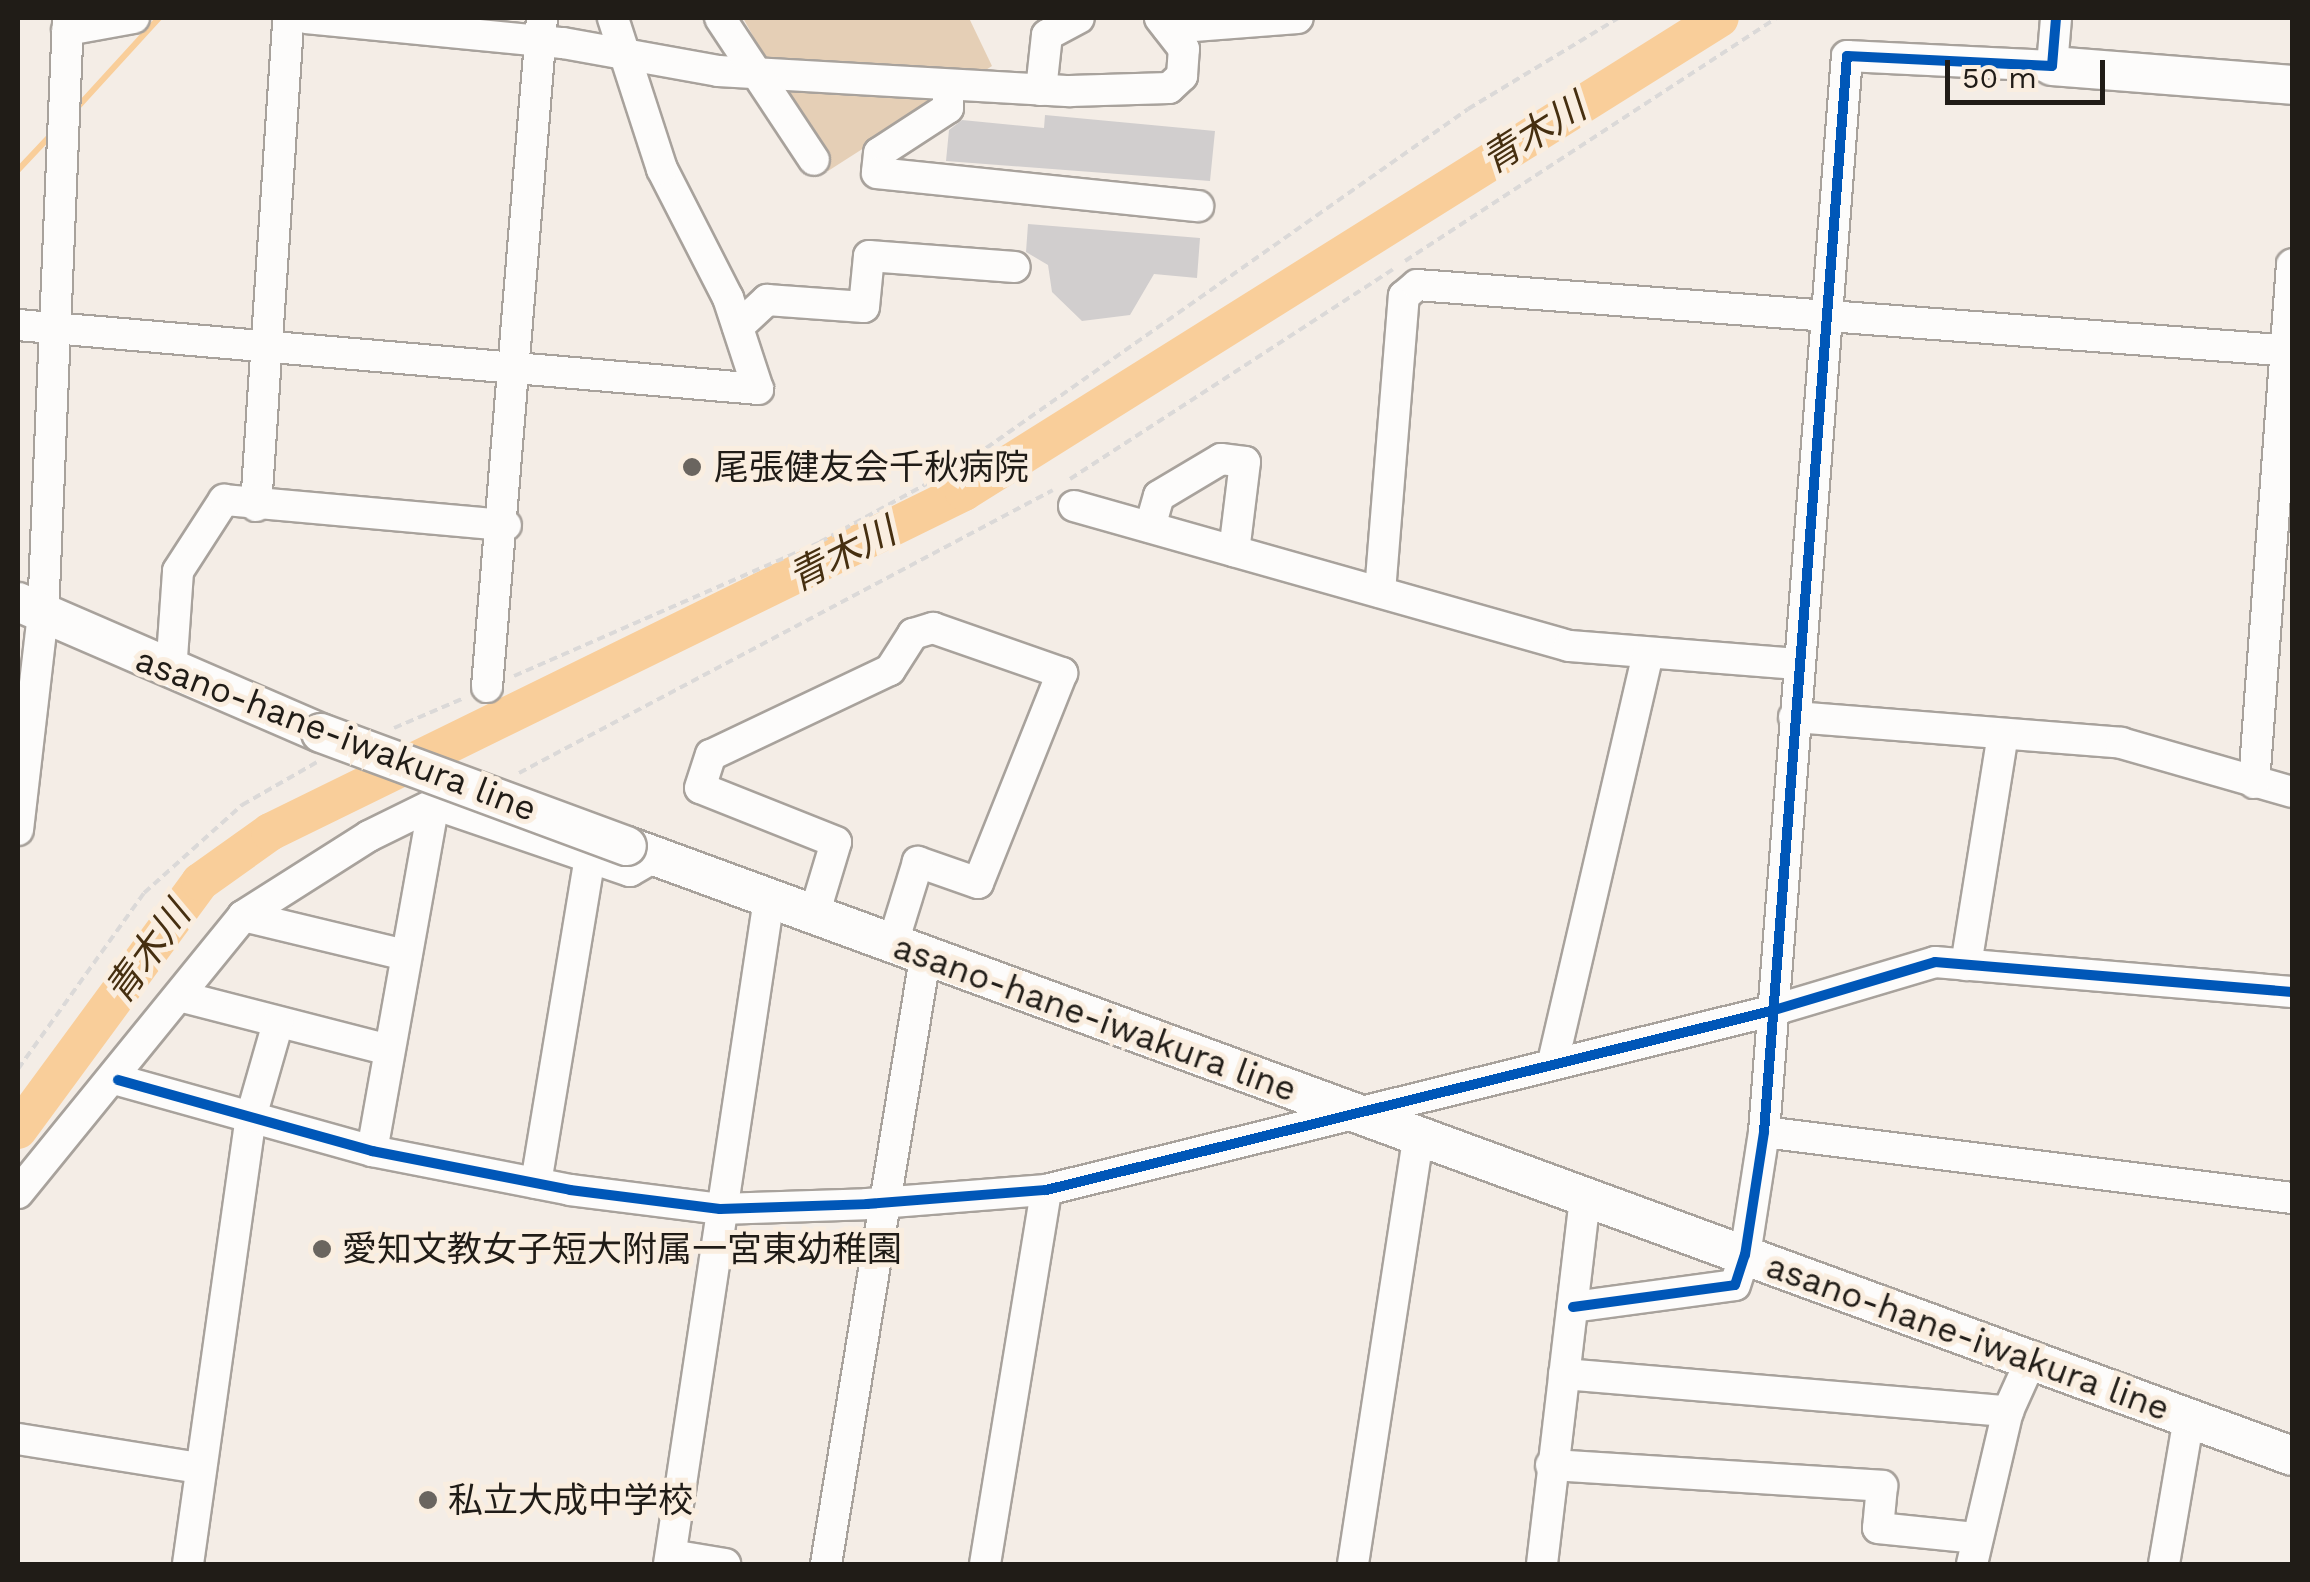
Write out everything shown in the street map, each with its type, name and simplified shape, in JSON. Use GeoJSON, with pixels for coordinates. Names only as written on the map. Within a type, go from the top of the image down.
{"type":"FeatureCollection","features":[{"type":"Feature","properties":{"kind":"main road"},"geometry":{"type":"LineString","coordinates":[[2052,66],[2292,85]]}},
{"type":"Feature","properties":{"kind":"main road","name":"asano-hane-iwakura line"},"geometry":{"type":"LineString","coordinates":[[30,609],[328,744],[485,794],[2292,1456]]}},
{"type":"Feature","properties":{"kind":"street"},"geometry":{"type":"LineString","coordinates":[[18,830],[30,609],[54,328],[68,24],[134,18]]}},
{"type":"Feature","properties":{"kind":"street"},"geometry":{"type":"LineString","coordinates":[[256,506],[288,18]]}},
{"type":"Feature","properties":{"kind":"street"},"geometry":{"type":"LineString","coordinates":[[306,18],[540,29],[628,51],[760,72],[1041,90],[1169,88],[1182,76],[1184,49],[1164,23]]}},
{"type":"Feature","properties":{"kind":"street"},"geometry":{"type":"LineString","coordinates":[[18,324],[758,389],[738,327],[662,168],[628,51],[613,18]]}},
{"type":"Feature","properties":{"kind":"street"},"geometry":{"type":"LineString","coordinates":[[720,18],[760,72],[814,160]]}},
{"type":"Feature","properties":{"kind":"street"},"geometry":{"type":"LineString","coordinates":[[1041,90],[1047,34],[1079,18]]}},
{"type":"Feature","properties":{"kind":"street"},"geometry":{"type":"LineString","coordinates":[[1164,23],[1298,18]]}},
{"type":"Feature","properties":{"kind":"street"},"geometry":{"type":"LineString","coordinates":[[1574,1307],[1735,1285],[1744,1255],[1764,1132],[1823,317],[1846,56],[2052,66],[2056,18]]}},
{"type":"Feature","properties":{"kind":"street"},"geometry":{"type":"LineString","coordinates":[[487,688],[506,525],[540,29]]}},
{"type":"Feature","properties":{"kind":"street"},"geometry":{"type":"LineString","coordinates":[[948,85],[948,108],[879,154],[877,174],[1198,206]]}},
{"type":"Feature","properties":{"kind":"street"},"geometry":{"type":"LineString","coordinates":[[738,327],[767,300],[864,307],[869,256],[1015,267]]}},
{"type":"Feature","properties":{"kind":"street"},"geometry":{"type":"LineString","coordinates":[[2254,783],[2278,633],[2292,264]]}},
{"type":"Feature","properties":{"kind":"street"},"geometry":{"type":"LineString","coordinates":[[1380,592],[1404,296],[1417,285],[2290,351]]}},
{"type":"Feature","properties":{"kind":"street"},"geometry":{"type":"LineString","coordinates":[[1150,527],[1158,496],[1221,459],[1245,462],[1234,552]]}},
{"type":"Feature","properties":{"kind":"street"},"geometry":{"type":"LineString","coordinates":[[171,672],[178,571],[224,500],[256,506],[506,525]]}},
{"type":"Feature","properties":{"kind":"street"},"geometry":{"type":"LineString","coordinates":[[1074,506],[1569,646],[1648,656],[1798,664]]}},
{"type":"Feature","properties":{"kind":"street"},"geometry":{"type":"LineString","coordinates":[[814,915],[836,842],[700,788],[711,755],[890,670],[913,634],[933,628],[1062,673],[978,884],[918,862],[882,1203],[826,1564]]}},
{"type":"Feature","properties":{"kind":"street"},"geometry":{"type":"LineString","coordinates":[[1553,1062],[1648,656]]}},
{"type":"Feature","properties":{"kind":"street"},"geometry":{"type":"LineString","coordinates":[[1794,716],[2121,743],[2292,792]]}},
{"type":"Feature","properties":{"kind":"street"},"geometry":{"type":"LineString","coordinates":[[1966,965],[2003,735]]}},
{"type":"Feature","properties":{"kind":"street"},"geometry":{"type":"LineString","coordinates":[[18,1193],[118,1080],[243,916],[318,863],[434,804],[630,871],[642,851]]}},
{"type":"Feature","properties":{"kind":"street"},"geometry":{"type":"LineString","coordinates":[[372,1150],[434,804]]}},
{"type":"Feature","properties":{"kind":"street"},"geometry":{"type":"LineString","coordinates":[[536,1183],[590,856]]}},
{"type":"Feature","properties":{"kind":"street"},"geometry":{"type":"LineString","coordinates":[[725,1564],[670,1560],[769,898]]}},
{"type":"Feature","properties":{"kind":"street"},"geometry":{"type":"LineString","coordinates":[[243,916],[406,955]]}},
{"type":"Feature","properties":{"kind":"street"},"geometry":{"type":"LineString","coordinates":[[118,1080],[372,1150],[536,1183],[720,1209],[882,1203],[1046,1190],[1772,1011],[1935,962],[2292,992]]}},
{"type":"Feature","properties":{"kind":"street"},"geometry":{"type":"LineString","coordinates":[[179,996],[389,1050]]}},
{"type":"Feature","properties":{"kind":"street"},"geometry":{"type":"LineString","coordinates":[[188,1564],[251,1117],[278,1022]]}},
{"type":"Feature","properties":{"kind":"street"},"geometry":{"type":"LineString","coordinates":[[1764,1132],[2292,1198]]}},
{"type":"Feature","properties":{"kind":"street"},"geometry":{"type":"LineString","coordinates":[[1352,1564],[1419,1135]]}},
{"type":"Feature","properties":{"kind":"street"},"geometry":{"type":"LineString","coordinates":[[985,1564],[1046,1190]]}},
{"type":"Feature","properties":{"kind":"street"},"geometry":{"type":"LineString","coordinates":[[1542,1564],[1586,1196]]}},
{"type":"Feature","properties":{"kind":"street"},"geometry":{"type":"LineString","coordinates":[[1552,1465],[1882,1486],[1878,1528],[1974,1551],[2008,1411],[2031,1360]]}},
{"type":"Feature","properties":{"kind":"street"},"geometry":{"type":"LineString","coordinates":[[1564,1374],[2008,1411]]}},
{"type":"Feature","properties":{"kind":"street"},"geometry":{"type":"LineString","coordinates":[[2164,1564],[2189,1418]]}},
{"type":"Feature","properties":{"kind":"street"},"geometry":{"type":"LineString","coordinates":[[18,1439],[200,1468]]}},
{"type":"Feature","properties":{"kind":"path"},"geometry":{"type":"LineString","coordinates":[[384,733],[820,542],[964,463],[1468,109],[1618,18]]}},
{"type":"Feature","properties":{"kind":"path"},"geometry":{"type":"LineString","coordinates":[[485,794],[605,721],[994,528],[1777,18]]}},
{"type":"Feature","properties":{"kind":"path"},"geometry":{"type":"LineString","coordinates":[[18,1069],[144,893],[242,805],[328,744]]}},
{"type":"Feature","properties":{"kind":"shaded area"},"geometry":{"type":"Polygon","coordinates":[[[743,18],[969,18],[992,66],[828,171],[743,18]]]}},
{"type":"Feature","properties":{"kind":"building"},"geometry":{"type":"Polygon","coordinates":[[[1045,115],[1215,131],[1210,181],[946,161],[949,130],[962,120],[1044,128],[1045,115]]]}},
{"type":"Feature","properties":{"kind":"building"},"geometry":{"type":"Polygon","coordinates":[[[1028,224],[1200,238],[1197,278],[1154,274],[1130,315],[1082,321],[1052,292],[1048,265],[1026,252],[1028,224]]]}},
{"type":"Feature","properties":{"kind":"waterway"},"geometry":{"type":"LineString","coordinates":[[74,111],[159,18]]}},
{"type":"Feature","properties":{"kind":"waterway","name":"青木川"},"geometry":{"type":"LineString","coordinates":[[18,1130],[200,882],[270,832],[964,492],[1720,18]]}},
{"type":"Feature","properties":{"kind":"waterway"},"geometry":{"type":"LineString","coordinates":[[18,170],[51,135]]}},
{"type":"Feature","properties":{"kind":"cycle path"},"geometry":{"type":"LineString","coordinates":[[1573,1307],[1735,1285],[1745,1255],[1764,1132],[1847,56],[2052,66],[2056,18]]}},
{"type":"Feature","properties":{"kind":"cycle path"},"geometry":{"type":"LineString","coordinates":[[118,1080],[372,1151],[570,1190],[720,1209],[867,1204],[1046,1190],[1771,1011],[1935,962],[2292,992]]}},
{"type":"Feature","properties":{"kind":"place","name":"尾張健友会千秋病院"},"geometry":{"type":"Point","coordinates":[692,467]}},
{"type":"Feature","properties":{"kind":"place","name":"愛知文教女子短大附属一宮東幼稚園"},"geometry":{"type":"Point","coordinates":[322,1249]}},
{"type":"Feature","properties":{"kind":"place","name":"私立大成中学校"},"geometry":{"type":"Point","coordinates":[428,1500]}}]}
